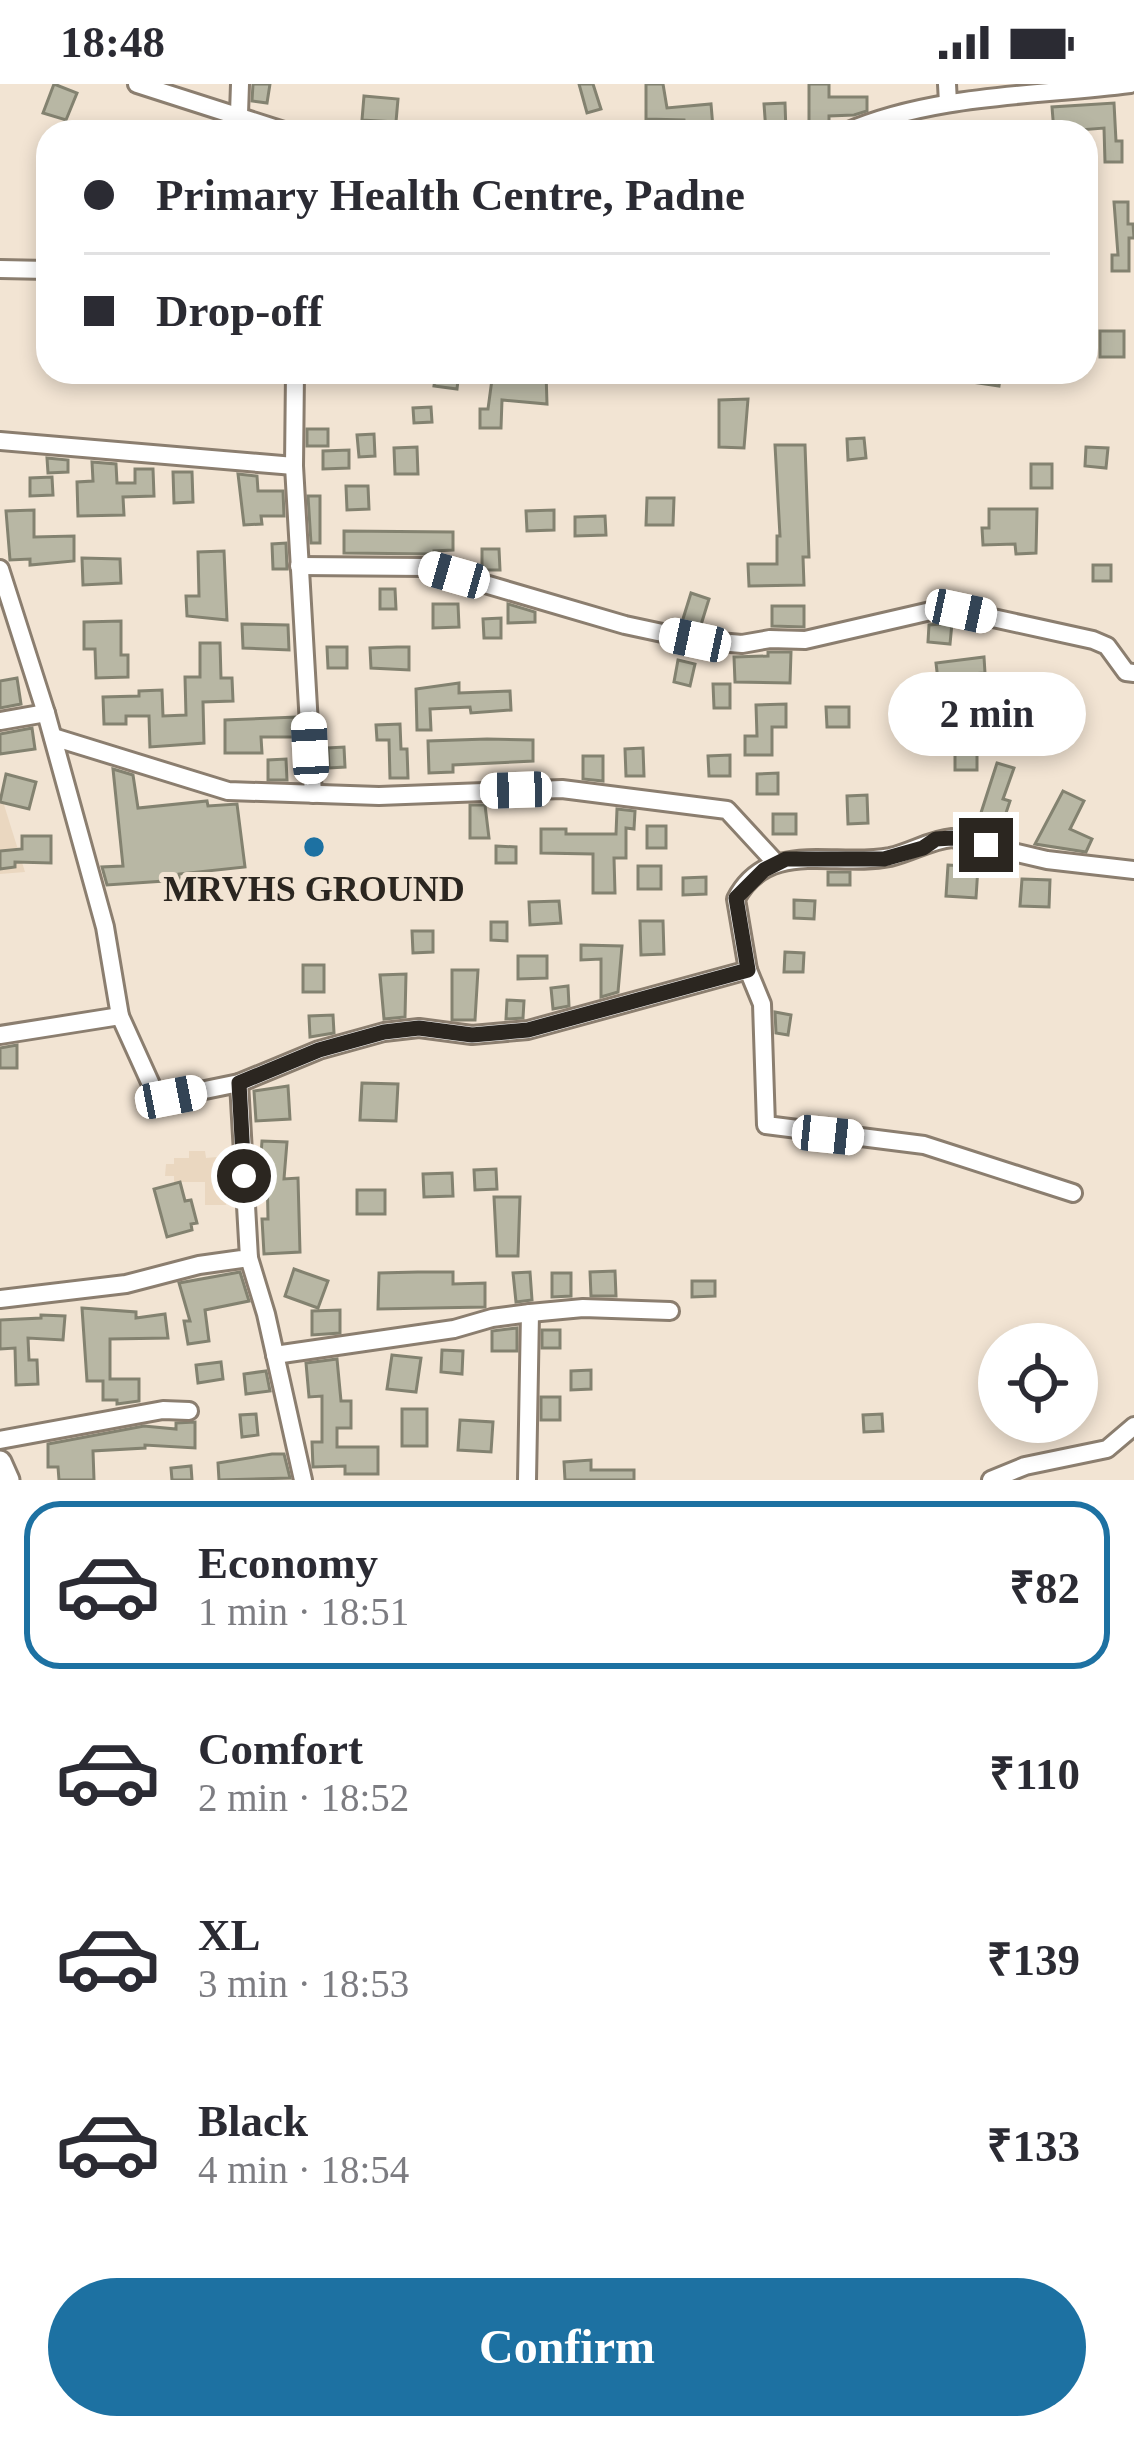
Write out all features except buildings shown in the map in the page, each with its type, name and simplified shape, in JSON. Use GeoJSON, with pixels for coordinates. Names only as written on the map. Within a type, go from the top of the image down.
{"type":"FeatureCollection","features":[{"type":"Feature","properties":{"kind":"main road"},"geometry":{"type":"LineString","coordinates":[[0,1462],[8,1480]]}},
{"type":"Feature","properties":{"kind":"street"},"geometry":{"type":"LineString","coordinates":[[136,84],[253,120]]}},
{"type":"Feature","properties":{"kind":"street"},"geometry":{"type":"LineString","coordinates":[[239,115],[240,84]]}},
{"type":"Feature","properties":{"kind":"street"},"geometry":{"type":"LineString","coordinates":[[874,120],[947,93],[1130,84]]}},
{"type":"Feature","properties":{"kind":"street"},"geometry":{"type":"LineString","coordinates":[[0,268],[36,270]]}},
{"type":"Feature","properties":{"kind":"street"},"geometry":{"type":"LineString","coordinates":[[295,384],[294,466],[313,794]]}},
{"type":"Feature","properties":{"kind":"street"},"geometry":{"type":"LineString","coordinates":[[0,441],[294,466]]}},
{"type":"Feature","properties":{"kind":"street"},"geometry":{"type":"LineString","coordinates":[[299,566],[427,567],[625,625],[742,644],[805,640],[935,610],[961,611],[1093,640],[1107,646],[1126,672],[1134,673]]}},
{"type":"Feature","properties":{"kind":"street"},"geometry":{"type":"LineString","coordinates":[[0,569],[53,736],[105,927],[119,1016],[154,1091],[171,1097],[239,1083],[319,1050],[384,1032],[419,1028],[472,1035],[528,1030],[748,970]]}},
{"type":"Feature","properties":{"kind":"street"},"geometry":{"type":"LineString","coordinates":[[0,721],[46,713]]}},
{"type":"Feature","properties":{"kind":"street"},"geometry":{"type":"LineString","coordinates":[[53,736],[228,791],[379,796],[562,789],[727,810],[775,862]]}},
{"type":"Feature","properties":{"kind":"street"},"geometry":{"type":"LineString","coordinates":[[1073,1193],[924,1145],[766,1125],[762,1004],[748,970],[736,898],[775,862],[884,859],[923,848],[936,839],[1127,870]]}},
{"type":"Feature","properties":{"kind":"street"},"geometry":{"type":"LineString","coordinates":[[0,1035],[119,1016]]}},
{"type":"Feature","properties":{"kind":"street"},"geometry":{"type":"LineString","coordinates":[[239,1083],[249,1258],[303,1480]]}},
{"type":"Feature","properties":{"kind":"street"},"geometry":{"type":"LineString","coordinates":[[0,1300],[126,1284],[249,1258]]}},
{"type":"Feature","properties":{"kind":"street"},"geometry":{"type":"LineString","coordinates":[[275,1355],[530,1313],[583,1308],[670,1311]]}},
{"type":"Feature","properties":{"kind":"street"},"geometry":{"type":"LineString","coordinates":[[527,1480],[530,1313]]}},
{"type":"Feature","properties":{"kind":"street"},"geometry":{"type":"LineString","coordinates":[[0,1441],[163,1410],[189,1411]]}},
{"type":"Feature","properties":{"kind":"street"},"geometry":{"type":"LineString","coordinates":[[991,1480],[1024,1466],[1107,1449],[1134,1426]]}},
{"type":"Feature","properties":{"kind":"shaded area"},"geometry":{"type":"Polygon","coordinates":[[[0,792],[25,872],[0,874],[0,792]]]}},
{"type":"Feature","properties":{"kind":"shaded area"},"geometry":{"type":"Polygon","coordinates":[[[189,1151],[205,1151],[206,1158],[239,1155],[239,1182],[231,1182],[226,1205],[205,1205],[205,1182],[174,1182],[174,1176],[165,1176],[166,1164],[174,1164],[174,1158],[189,1158],[189,1151]]]}},
{"type":"Feature","properties":{"kind":"place","name":"MRVHS GROUND"},"geometry":{"type":"Point","coordinates":[314,847]}},
{"type":"Feature","properties":{"kind":"route"},"geometry":{"type":"LineString","coordinates":[[244,1176],[239,1083],[266,1070],[384,1032],[419,1028],[472,1035],[528,1030],[748,970],[736,898],[775,862],[884,859],[923,848],[936,839],[986,845]]}}]}
